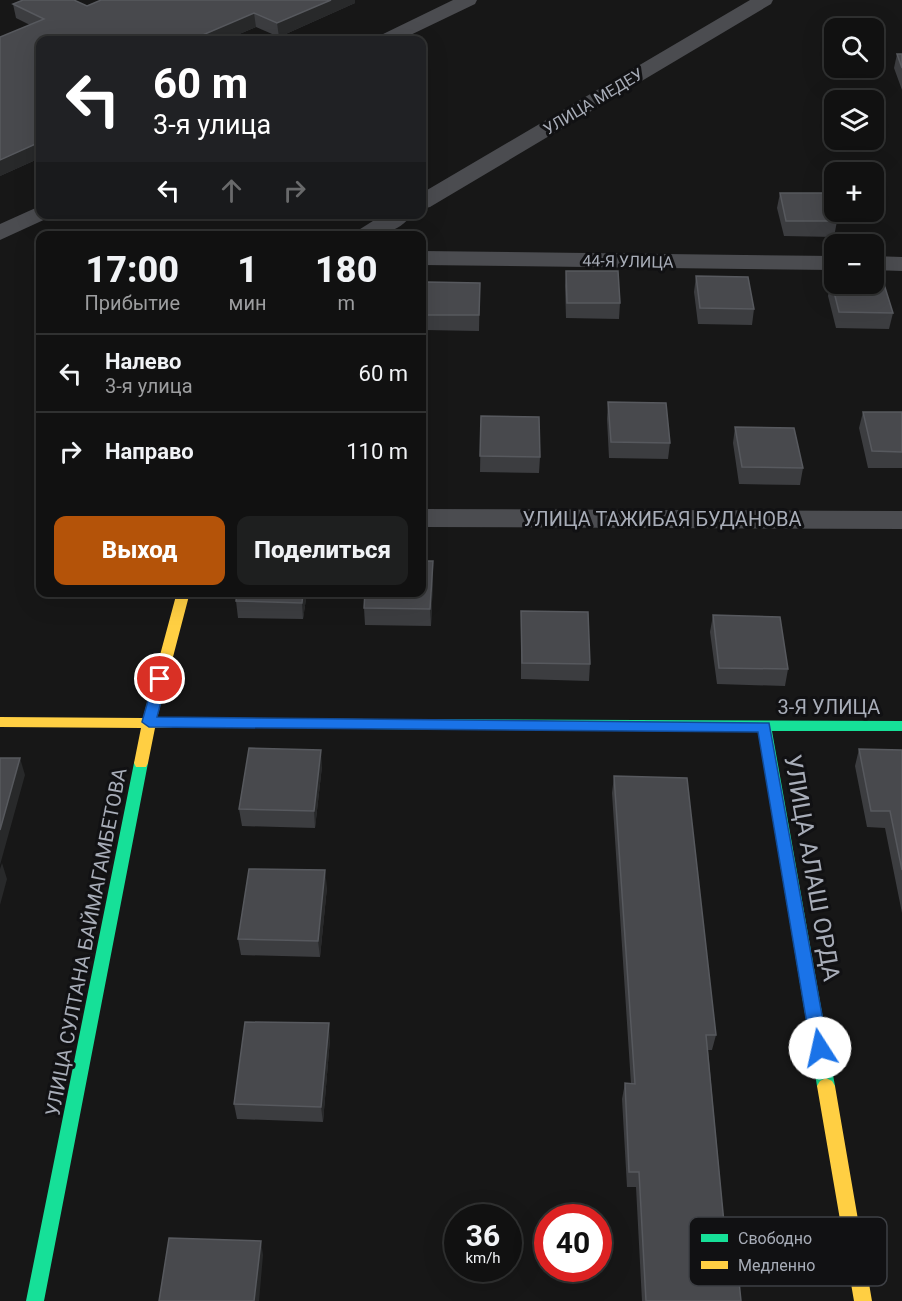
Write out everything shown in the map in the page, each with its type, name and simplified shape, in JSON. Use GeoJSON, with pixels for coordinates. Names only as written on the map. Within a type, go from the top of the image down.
{"type":"FeatureCollection","features":[{"type":"Feature","properties":{"kind":"street"},"geometry":{"type":"LineString","coordinates":[[394,36],[468,0]]}},
{"type":"Feature","properties":{"kind":"street","name":"УЛИЦА МЕДЕУ"},"geometry":{"type":"LineString","coordinates":[[426,200],[764,0]]}},
{"type":"Feature","properties":{"kind":"street"},"geometry":{"type":"LineString","coordinates":[[0,233],[36,215]]}},
{"type":"Feature","properties":{"kind":"street"},"geometry":{"type":"LineString","coordinates":[[373,231],[393,219]]}},
{"type":"Feature","properties":{"kind":"street","name":"44-Я УЛИЦА"},"geometry":{"type":"LineString","coordinates":[[426,258],[824,263]]}},
{"type":"Feature","properties":{"kind":"street"},"geometry":{"type":"LineString","coordinates":[[884,263],[902,264]]}},
{"type":"Feature","properties":{"kind":"street","name":"УЛИЦА ТАЖИБАЯ БУДАНОВА"},"geometry":{"type":"LineString","coordinates":[[426,518],[902,520]]}},
{"type":"Feature","properties":{"kind":"street","name":"УЛИЦА СУЛТАНА БАЙМАГАМБЕТОВА"},"geometry":{"type":"LineString","coordinates":[[34,1301],[149,722],[183,597]]}},
{"type":"Feature","properties":{"kind":"street","name":"3-Я УЛИЦА"},"geometry":{"type":"LineString","coordinates":[[0,722],[902,726]]}},
{"type":"Feature","properties":{"kind":"street","name":"УЛИЦА АЛАШ ОРДА"},"geometry":{"type":"LineString","coordinates":[[764,727],[849,1217]]}},
{"type":"Feature","properties":{"kind":"street","name":"УЛИЦА АЛАШ ОРДА"},"geometry":{"type":"LineString","coordinates":[[860,1286],[863,1301]]}},
{"type":"Feature","properties":{"kind":"building"},"geometry":{"type":"Polygon","coordinates":[[[23,0],[74,0],[87,6],[101,0],[331,0],[277,23],[254,13],[200,36],[36,36],[36,144],[0,160],[0,37],[44,19],[13,4],[23,0]]]}},
{"type":"Feature","properties":{"kind":"building"},"geometry":{"type":"Polygon","coordinates":[[[897,54],[902,54],[902,68],[897,54]]]}},
{"type":"Feature","properties":{"kind":"building"},"geometry":{"type":"Polygon","coordinates":[[[780,193],[824,193],[824,221],[786,221],[780,193]]]}},
{"type":"Feature","properties":{"kind":"building"},"geometry":{"type":"Polygon","coordinates":[[[566,271],[618,271],[620,303],[567,303],[566,271]]]}},
{"type":"Feature","properties":{"kind":"building"},"geometry":{"type":"Polygon","coordinates":[[[696,276],[748,277],[754,309],[700,308],[696,276]]]}},
{"type":"Feature","properties":{"kind":"building"},"geometry":{"type":"Polygon","coordinates":[[[427,282],[480,283],[479,315],[426,315],[427,282]]]}},
{"type":"Feature","properties":{"kind":"building"},"geometry":{"type":"Polygon","coordinates":[[[884,284],[893,313],[839,312],[834,294],[884,294],[884,284]]]}},
{"type":"Feature","properties":{"kind":"building"},"geometry":{"type":"Polygon","coordinates":[[[608,402],[666,403],[670,443],[611,442],[608,402]]]}},
{"type":"Feature","properties":{"kind":"building"},"geometry":{"type":"Polygon","coordinates":[[[863,412],[902,412],[902,452],[872,451],[863,412]]]}},
{"type":"Feature","properties":{"kind":"building"},"geometry":{"type":"Polygon","coordinates":[[[481,416],[539,417],[540,457],[480,456],[481,416]]]}},
{"type":"Feature","properties":{"kind":"building"},"geometry":{"type":"Polygon","coordinates":[[[735,427],[794,428],[803,468],[742,467],[735,427]]]}},
{"type":"Feature","properties":{"kind":"building"},"geometry":{"type":"Polygon","coordinates":[[[426,561],[433,561],[430,609],[364,608],[365,597],[426,597],[426,561]]]}},
{"type":"Feature","properties":{"kind":"building"},"geometry":{"type":"Polygon","coordinates":[[[236,597],[303,597],[302,603],[236,601],[236,597]]]}},
{"type":"Feature","properties":{"kind":"building"},"geometry":{"type":"Polygon","coordinates":[[[521,611],[588,612],[590,664],[522,663],[521,611]]]}},
{"type":"Feature","properties":{"kind":"building"},"geometry":{"type":"Polygon","coordinates":[[[713,615],[780,617],[788,669],[719,668],[713,615]]]}},
{"type":"Feature","properties":{"kind":"building"},"geometry":{"type":"Polygon","coordinates":[[[249,748],[321,750],[314,811],[239,809],[249,748]]]}},
{"type":"Feature","properties":{"kind":"building"},"geometry":{"type":"Polygon","coordinates":[[[859,749],[902,750],[902,870],[890,811],[871,811],[859,749]]]}},
{"type":"Feature","properties":{"kind":"building"},"geometry":{"type":"Polygon","coordinates":[[[0,758],[20,758],[0,830],[0,758]]]}},
{"type":"Feature","properties":{"kind":"building"},"geometry":{"type":"Polygon","coordinates":[[[614,776],[687,778],[716,1035],[706,1035],[723,1217],[689,1217],[689,1286],[739,1286],[741,1301],[646,1301],[639,1172],[629,1172],[625,1083],[635,1084],[614,776]]]}},
{"type":"Feature","properties":{"kind":"building"},"geometry":{"type":"Polygon","coordinates":[[[249,869],[325,870],[318,941],[238,939],[249,869]]]}},
{"type":"Feature","properties":{"kind":"building"},"geometry":{"type":"Polygon","coordinates":[[[245,1022],[329,1023],[321,1107],[234,1104],[245,1022]]]}},
{"type":"Feature","properties":{"kind":"building"},"geometry":{"type":"Polygon","coordinates":[[[169,1238],[261,1241],[254,1301],[159,1301],[169,1238]]]}},
{"type":"Feature","properties":{"kind":"traffic: fast"},"geometry":{"type":"LineString","coordinates":[[369,724],[902,726]]}},
{"type":"Feature","properties":{"kind":"traffic: fast"},"geometry":{"type":"LineString","coordinates":[[764,727],[826,1086]]}},
{"type":"Feature","properties":{"kind":"traffic: fast"},"geometry":{"type":"LineString","coordinates":[[35,1301],[141,763]]}},
{"type":"Feature","properties":{"kind":"traffic: slow"},"geometry":{"type":"LineString","coordinates":[[141,763],[149,722],[183,597]]}},
{"type":"Feature","properties":{"kind":"traffic: slow"},"geometry":{"type":"LineString","coordinates":[[0,722],[369,724]]}},
{"type":"Feature","properties":{"kind":"traffic: slow"},"geometry":{"type":"LineString","coordinates":[[826,1086],[849,1217]]}},
{"type":"Feature","properties":{"kind":"traffic: slow"},"geometry":{"type":"LineString","coordinates":[[860,1286],[863,1301]]}},
{"type":"Feature","properties":{"kind":"route"},"geometry":{"type":"LineString","coordinates":[[160,679],[149,722],[764,727],[820,1048]]}}]}
